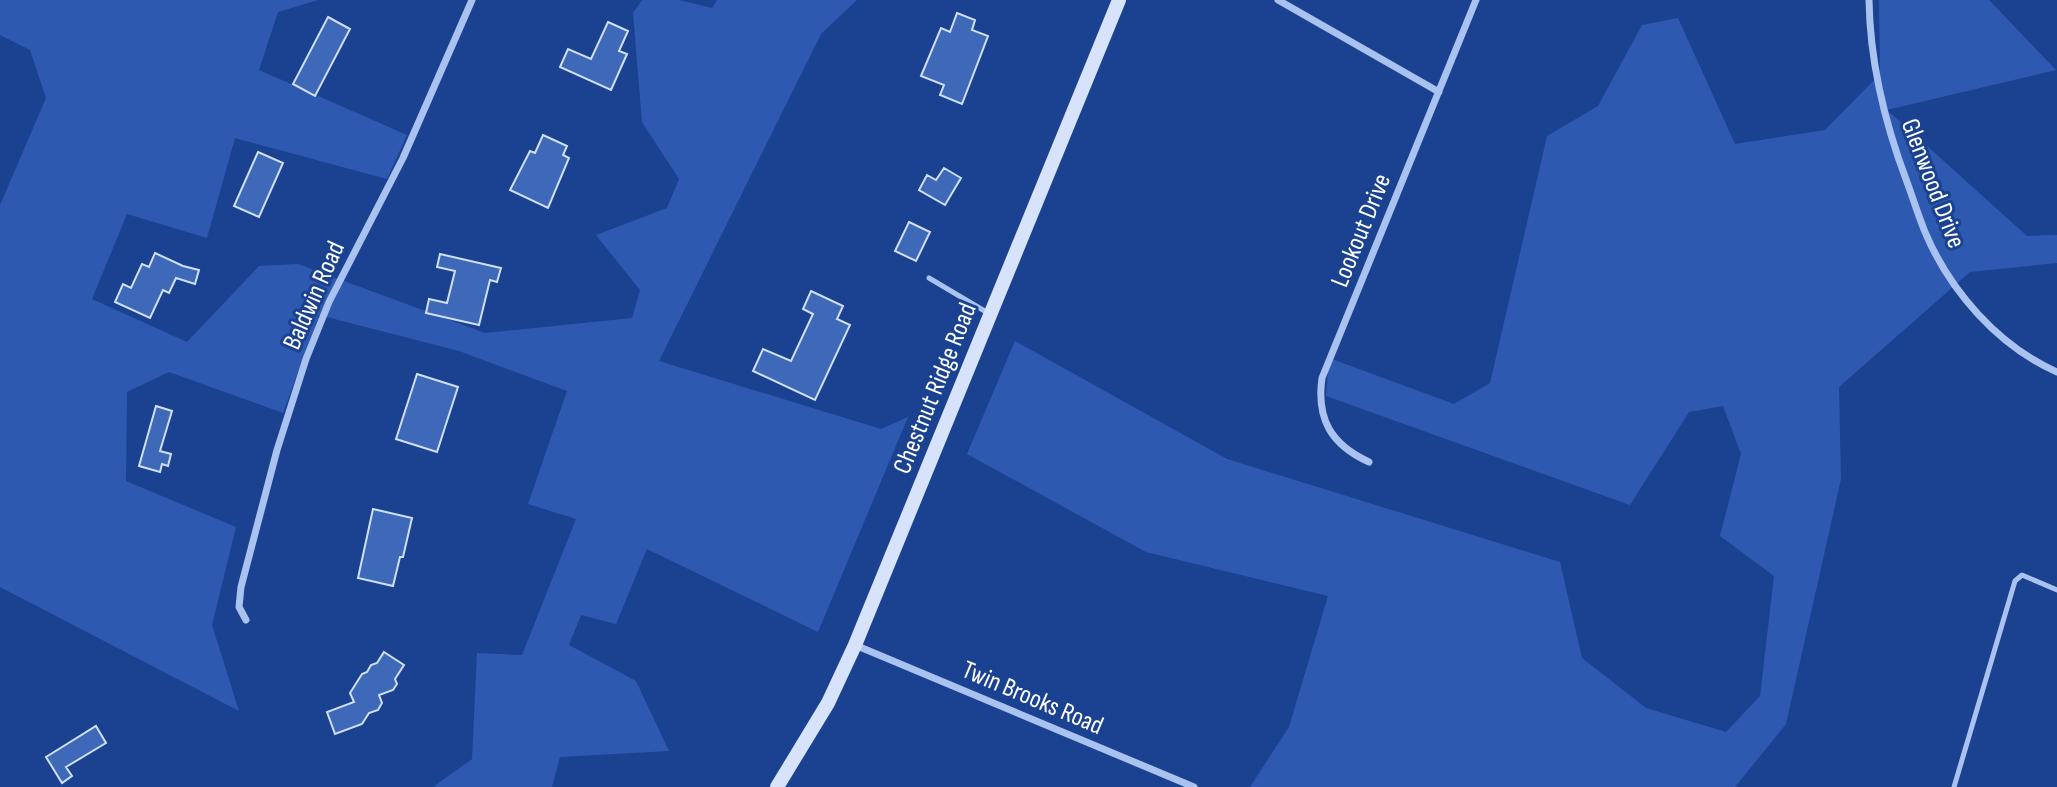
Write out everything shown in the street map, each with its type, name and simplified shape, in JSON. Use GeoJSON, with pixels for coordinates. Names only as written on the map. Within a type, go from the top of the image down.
{"type":"FeatureCollection","features":[{"type":"Feature","properties":{"kind":"main road","name":"Chestnut Ridge Road"},"geometry":{"type":"LineString","coordinates":[[777,787],[828,704],[855,645],[1119,0]]}},
{"type":"Feature","properties":{"kind":"street","name":"Baldwin Road"},"geometry":{"type":"LineString","coordinates":[[246,620],[239,607],[241,586],[277,450],[306,359],[329,302],[403,158],[472,0]]}},
{"type":"Feature","properties":{"kind":"street"},"geometry":{"type":"LineString","coordinates":[[1278,0],[1439,92]]}},
{"type":"Feature","properties":{"kind":"street","name":"Lookout Drive"},"geometry":{"type":"LineString","coordinates":[[1369,462],[1346,449],[1327,425],[1320,393],[1322,378],[1476,0]]}},
{"type":"Feature","properties":{"kind":"street","name":"Glenwood Drive"},"geometry":{"type":"LineString","coordinates":[[1869,0],[1874,61],[1884,107],[1925,231],[1940,262],[1976,312],[2001,336],[2057,372]]}},
{"type":"Feature","properties":{"kind":"street","name":"Twin Brooks Road"},"geometry":{"type":"LineString","coordinates":[[855,645],[1194,787]]}},
{"type":"Feature","properties":{"kind":"lane"},"geometry":{"type":"LineString","coordinates":[[929,278],[990,315]]}},
{"type":"Feature","properties":{"kind":"lane"},"geometry":{"type":"LineString","coordinates":[[1954,787],[2015,581],[2022,575],[2057,590]]}},
{"type":"Feature","properties":{"kind":"shaded area"},"geometry":{"type":"Polygon","coordinates":[[[0,0],[318,0],[278,12],[259,70],[407,135],[387,179],[235,138],[207,238],[127,214],[92,299],[187,342],[259,266],[298,264],[485,333],[632,318],[640,290],[596,235],[667,208],[679,179],[642,122],[633,13],[642,0],[679,0],[712,8],[717,0],[857,0],[821,34],[659,361],[881,429],[908,417],[818,632],[647,549],[616,624],[581,615],[569,645],[636,681],[669,751],[560,757],[552,787],[433,787],[472,759],[477,653],[522,655],[576,519],[528,504],[567,391],[459,351],[319,315],[283,413],[169,372],[127,392],[126,481],[236,527],[212,625],[239,711],[0,587],[0,205],[46,98],[30,50],[0,35],[0,0]]]}},
{"type":"Feature","properties":{"kind":"shaded area"},"geometry":{"type":"Polygon","coordinates":[[[1879,0],[1989,0],[2056,70],[1887,110],[2027,236],[2057,235],[2057,263],[1970,272],[1839,387],[1841,479],[1786,724],[1735,787],[1250,787],[1289,727],[1328,596],[1146,552],[967,454],[1015,341],[1227,459],[1560,562],[1582,658],[1646,708],[1726,732],[1760,696],[1774,576],[1720,536],[1741,454],[1723,406],[1689,412],[1630,505],[1326,396],[1329,358],[1454,404],[1490,383],[1547,136],[1598,106],[1642,25],[1678,18],[1735,144],[1825,130],[1880,74],[1879,0]]]}},
{"type":"Feature","properties":{"kind":"building"},"geometry":{"type":"Polygon","coordinates":[[[957,13],[975,20],[972,30],[988,36],[962,104],[940,95],[944,85],[921,76],[941,28],[950,32],[957,13]]]}},
{"type":"Feature","properties":{"kind":"building"},"geometry":{"type":"Polygon","coordinates":[[[328,17],[350,29],[315,96],[293,84],[328,17]]]}},
{"type":"Feature","properties":{"kind":"building"},"geometry":{"type":"Polygon","coordinates":[[[608,22],[628,31],[619,51],[627,54],[611,90],[560,67],[568,49],[591,59],[608,22]]]}},
{"type":"Feature","properties":{"kind":"building"},"geometry":{"type":"Polygon","coordinates":[[[543,135],[567,146],[563,155],[569,158],[548,208],[510,190],[530,151],[535,153],[543,135]]]}},
{"type":"Feature","properties":{"kind":"building"},"geometry":{"type":"Polygon","coordinates":[[[258,152],[283,163],[259,217],[234,206],[258,152]]]}},
{"type":"Feature","properties":{"kind":"building"},"geometry":{"type":"Polygon","coordinates":[[[944,168],[961,178],[945,205],[919,190],[927,175],[936,180],[944,168]]]}},
{"type":"Feature","properties":{"kind":"building"},"geometry":{"type":"Polygon","coordinates":[[[909,222],[930,232],[916,261],[895,251],[909,222]]]}},
{"type":"Feature","properties":{"kind":"building"},"geometry":{"type":"Polygon","coordinates":[[[155,253],[199,270],[195,284],[176,278],[169,293],[163,290],[150,318],[115,302],[123,284],[131,288],[142,264],[149,267],[155,253]]]}},
{"type":"Feature","properties":{"kind":"building"},"geometry":{"type":"Polygon","coordinates":[[[440,254],[501,268],[497,282],[490,280],[479,325],[426,313],[429,299],[447,303],[455,271],[437,267],[440,254]]]}},
{"type":"Feature","properties":{"kind":"building"},"geometry":{"type":"Polygon","coordinates":[[[811,291],[843,306],[837,319],[850,325],[815,400],[753,371],[763,349],[791,361],[813,314],[803,309],[811,291]]]}},
{"type":"Feature","properties":{"kind":"building"},"geometry":{"type":"Polygon","coordinates":[[[417,374],[458,387],[437,452],[396,439],[417,374]]]}},
{"type":"Feature","properties":{"kind":"building"},"geometry":{"type":"Polygon","coordinates":[[[156,406],[172,411],[160,451],[171,454],[168,466],[162,464],[160,472],[139,466],[156,406]]]}},
{"type":"Feature","properties":{"kind":"building"},"geometry":{"type":"Polygon","coordinates":[[[373,509],[412,518],[393,586],[358,578],[373,509]]]}},
{"type":"Feature","properties":{"kind":"building"},"geometry":{"type":"Polygon","coordinates":[[[384,652],[404,665],[395,679],[397,684],[393,690],[379,695],[382,703],[378,710],[369,713],[362,724],[335,734],[327,712],[354,702],[350,693],[362,674],[377,663],[384,652]]]}},
{"type":"Feature","properties":{"kind":"building"},"geometry":{"type":"Polygon","coordinates":[[[96,726],[106,743],[66,767],[72,776],[62,783],[46,757],[96,726]]]}}]}
